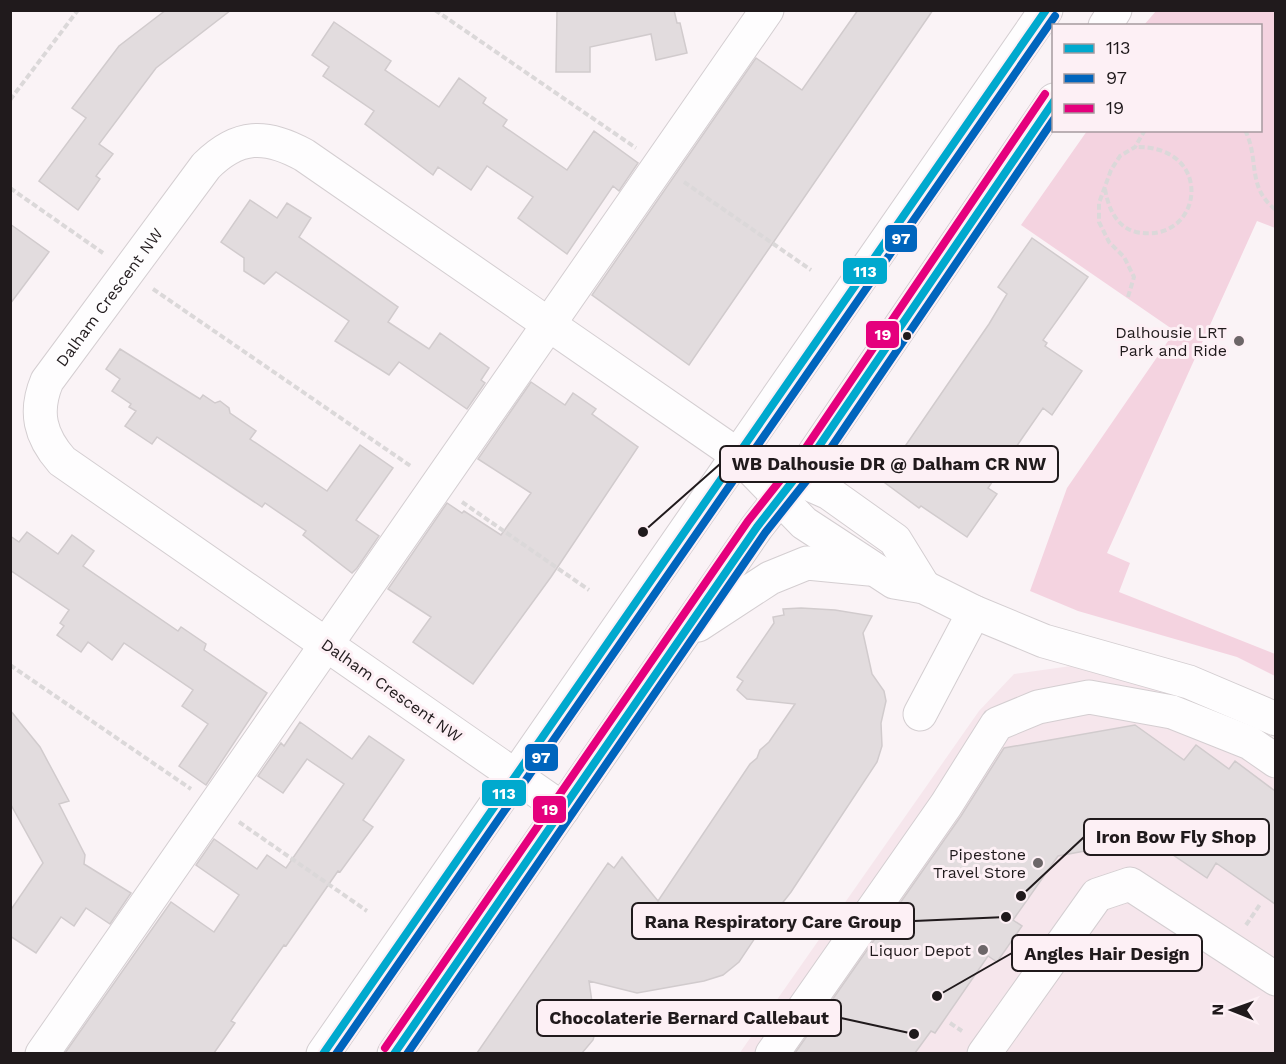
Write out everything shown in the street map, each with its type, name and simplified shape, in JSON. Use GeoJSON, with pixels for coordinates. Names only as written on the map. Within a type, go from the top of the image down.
{"type":"FeatureCollection","features":[{"type":"Feature","properties":{"kind":"street"},"geometry":{"type":"LineString","coordinates":[[42,1053],[767,10]]}},
{"type":"Feature","properties":{"kind":"street"},"geometry":{"type":"LineString","coordinates":[[323,1053],[517,777],[1046,10]]}},
{"type":"Feature","properties":{"kind":"street"},"geometry":{"type":"LineString","coordinates":[[1106,24],[1115,10]]}},
{"type":"Feature","properties":{"kind":"street"},"geometry":{"type":"LineString","coordinates":[[394,1053],[788,488],[1052,101]]}},
{"type":"Feature","properties":{"kind":"street","name":"Dalham Crescent NW"},"geometry":{"type":"LineString","coordinates":[[563,809],[62,461],[47,444],[40,397],[47,381],[206,165],[222,149],[243,141],[262,140],[288,146],[304,154],[788,488],[829,493],[895,540],[924,587]]}},
{"type":"Feature","properties":{"kind":"street"},"geometry":{"type":"LineString","coordinates":[[788,488],[804,524],[894,582],[924,587],[974,612],[1044,641],[1189,682],[1275,719]]}},
{"type":"Feature","properties":{"kind":"street"},"geometry":{"type":"LineString","coordinates":[[684,634],[770,578],[807,563],[875,570]]}},
{"type":"Feature","properties":{"kind":"street"},"geometry":{"type":"LineString","coordinates":[[921,714],[974,612]]}},
{"type":"Feature","properties":{"kind":"street"},"geometry":{"type":"LineString","coordinates":[[772,1053],[946,805],[997,724],[1038,706],[1089,698],[1172,712],[1251,743],[1275,761]]}},
{"type":"Feature","properties":{"kind":"street"},"geometry":{"type":"LineString","coordinates":[[984,1053],[1097,895],[1130,884],[1275,979]]}},
{"type":"Feature","properties":{"kind":"path"},"geometry":{"type":"LineString","coordinates":[[10,100],[78,10]]}},
{"type":"Feature","properties":{"kind":"path"},"geometry":{"type":"LineString","coordinates":[[435,10],[811,270]]}},
{"type":"Feature","properties":{"kind":"path"},"geometry":{"type":"LineString","coordinates":[[1135,147],[1144,132]]}},
{"type":"Feature","properties":{"kind":"path"},"geometry":{"type":"LineString","coordinates":[[1246,132],[1251,141],[1256,183],[1262,200],[1275,210]]}},
{"type":"Feature","properties":{"kind":"path"},"geometry":{"type":"LineString","coordinates":[[1105,189],[1107,202],[1116,219],[1130,230],[1150,235],[1165,232],[1178,223],[1190,207],[1191,184],[1183,164],[1169,152],[1153,146],[1135,147],[1120,156],[1111,170],[1100,204],[1099,222],[1109,242],[1124,257],[1134,277],[1128,297]]}},
{"type":"Feature","properties":{"kind":"path"},"geometry":{"type":"LineString","coordinates":[[10,188],[589,590]]}},
{"type":"Feature","properties":{"kind":"shaded area"},"geometry":{"type":"Polygon","coordinates":[[[1156,11],[1275,11],[1275,228],[1257,221],[1107,553],[1130,563],[1119,592],[1275,654],[1275,676],[1237,657],[1078,611],[1030,591],[1067,488],[1175,331],[1021,225],[1086,132],[1262,132],[1262,24],[1145,24],[1156,11]]]}},
{"type":"Feature","properties":{"kind":"shaded area"},"geometry":{"type":"Polygon","coordinates":[[[1071,666],[1133,678],[1243,720],[1275,740],[1275,1053],[739,1054],[979,711],[1014,674],[1071,666]]]}},
{"type":"Feature","properties":{"kind":"building"},"geometry":{"type":"Polygon","coordinates":[[[166,10],[231,10],[156,68],[99,144],[113,154],[96,176],[100,179],[78,210],[39,181],[86,118],[72,108],[119,46],[166,10]]]}},
{"type":"Feature","properties":{"kind":"building"},"geometry":{"type":"Polygon","coordinates":[[[557,10],[674,10],[677,23],[680,23],[687,53],[656,60],[651,34],[590,47],[590,72],[556,72],[557,10]]]}},
{"type":"Feature","properties":{"kind":"building"},"geometry":{"type":"Polygon","coordinates":[[[858,10],[933,10],[689,365],[592,295],[756,58],[802,90],[858,10]]]}},
{"type":"Feature","properties":{"kind":"building"},"geometry":{"type":"Polygon","coordinates":[[[334,22],[391,61],[385,70],[439,107],[459,78],[486,98],[483,103],[507,120],[503,126],[567,170],[594,131],[638,163],[619,191],[613,186],[567,254],[518,218],[533,197],[487,166],[471,190],[438,167],[433,175],[365,124],[374,111],[323,76],[329,67],[312,55],[334,22]]]}},
{"type":"Feature","properties":{"kind":"building"},"geometry":{"type":"Polygon","coordinates":[[[250,200],[277,218],[287,203],[311,218],[299,237],[398,307],[388,322],[429,349],[440,333],[489,368],[481,380],[485,383],[467,409],[399,362],[389,375],[335,341],[349,321],[276,272],[264,284],[244,271],[244,258],[221,242],[250,200]]]}},
{"type":"Feature","properties":{"kind":"building"},"geometry":{"type":"Polygon","coordinates":[[[10,224],[49,252],[10,304],[10,224]]]}},
{"type":"Feature","properties":{"kind":"building"},"geometry":{"type":"Polygon","coordinates":[[[1032,238],[1088,277],[1043,340],[1047,343],[1045,346],[1082,371],[1052,415],[1043,408],[988,488],[997,494],[967,537],[921,506],[919,508],[877,477],[895,461],[989,324],[1007,294],[998,287],[1032,238]]]}},
{"type":"Feature","properties":{"kind":"building"},"geometry":{"type":"Polygon","coordinates":[[[120,349],[200,399],[203,395],[215,403],[220,401],[229,408],[230,413],[256,431],[250,439],[327,491],[360,445],[393,468],[356,520],[379,536],[357,568],[352,573],[303,535],[306,531],[265,503],[262,507],[157,437],[152,444],[125,426],[136,411],[129,407],[131,404],[112,391],[120,379],[106,369],[120,349]]]}},
{"type":"Feature","properties":{"kind":"building"},"geometry":{"type":"Polygon","coordinates":[[[531,382],[565,405],[573,393],[596,409],[592,414],[638,447],[551,577],[473,684],[413,642],[431,617],[388,589],[447,503],[501,535],[531,493],[478,459],[531,382]]]}},
{"type":"Feature","properties":{"kind":"building"},"geometry":{"type":"Polygon","coordinates":[[[27,532],[58,554],[72,535],[94,551],[83,566],[178,631],[181,627],[206,644],[204,650],[267,693],[206,785],[179,766],[208,724],[182,706],[193,690],[124,643],[112,660],[88,642],[81,652],[57,635],[64,626],[60,623],[69,610],[10,570],[10,536],[19,542],[27,532]]]}},
{"type":"Feature","properties":{"kind":"building"},"geometry":{"type":"Polygon","coordinates":[[[783,609],[835,610],[872,616],[863,633],[872,674],[884,691],[886,701],[881,723],[882,746],[877,762],[791,892],[780,906],[777,905],[739,962],[723,975],[704,981],[637,993],[589,981],[596,1030],[593,1040],[582,1053],[477,1053],[608,863],[614,868],[622,857],[658,901],[750,764],[769,742],[795,704],[747,699],[737,690],[743,681],[737,677],[774,623],[773,617],[784,615],[783,609]]]}},
{"type":"Feature","properties":{"kind":"building"},"geometry":{"type":"Polygon","coordinates":[[[10,710],[40,747],[69,801],[59,804],[85,855],[84,864],[131,893],[110,924],[86,908],[74,926],[61,917],[36,953],[10,936],[10,911],[43,863],[10,803],[10,710]]]}},
{"type":"Feature","properties":{"kind":"building"},"geometry":{"type":"Polygon","coordinates":[[[300,722],[352,759],[369,736],[404,760],[363,820],[373,827],[340,872],[338,871],[286,946],[284,945],[231,1021],[235,1023],[214,1053],[65,1053],[171,902],[214,932],[239,895],[196,865],[214,839],[257,869],[267,855],[286,868],[344,784],[307,759],[283,793],[258,776],[281,743],[284,746],[300,722]]]}},
{"type":"Feature","properties":{"kind":"building"},"geometry":{"type":"Polygon","coordinates":[[[1135,725],[1184,760],[1196,745],[1229,769],[1235,761],[1275,791],[1275,904],[1216,863],[1207,878],[1167,851],[1134,834],[1128,843],[1058,856],[1013,920],[1022,926],[997,962],[988,956],[935,1033],[931,1031],[915,1053],[795,1053],[961,816],[1004,748],[1135,725]]]}},
{"type":"Feature","properties":{"kind":"transit line","name":"113"},"geometry":{"type":"LineString","coordinates":[[323,1054],[1046,10]]}},
{"type":"Feature","properties":{"kind":"transit line","name":"97"},"geometry":{"type":"LineString","coordinates":[[336,1054],[1055,16]]}},
{"type":"Feature","properties":{"kind":"transit line","name":"19"},"geometry":{"type":"LineString","coordinates":[[385,1048],[748,521],[805,449],[1045,94]]}},
{"type":"Feature","properties":{"kind":"transit line","name":"113"},"geometry":{"type":"LineString","coordinates":[[394,1054],[757,527],[813,455],[1052,104]]}},
{"type":"Feature","properties":{"kind":"transit line","name":"97"},"geometry":{"type":"LineString","coordinates":[[407,1054],[765,533],[822,461],[1052,122]]}},
{"type":"Feature","properties":{"kind":"place","name":"Dalhousie LRT Park and Ride"},"geometry":{"type":"Point","coordinates":[1239,341]}},
{"type":"Feature","properties":{"kind":"place","name":"WB Dalhousie DR @ Dalham CR NW"},"geometry":{"type":"Point","coordinates":[643,532]}},
{"type":"Feature","properties":{"kind":"place","name":"Pipestone Travel Store"},"geometry":{"type":"Point","coordinates":[1038,863]}},
{"type":"Feature","properties":{"kind":"place","name":"Iron Bow Fly Shop"},"geometry":{"type":"Point","coordinates":[1021,896]}},
{"type":"Feature","properties":{"kind":"place","name":"Rana Respiratory Care Group"},"geometry":{"type":"Point","coordinates":[1006,917]}},
{"type":"Feature","properties":{"kind":"place","name":"Liquor Depot"},"geometry":{"type":"Point","coordinates":[983,950]}},
{"type":"Feature","properties":{"kind":"place","name":"Angles Hair Design"},"geometry":{"type":"Point","coordinates":[937,996]}},
{"type":"Feature","properties":{"kind":"place","name":"Chocolaterie Bernard Callebaut"},"geometry":{"type":"Point","coordinates":[914,1034]}}]}
